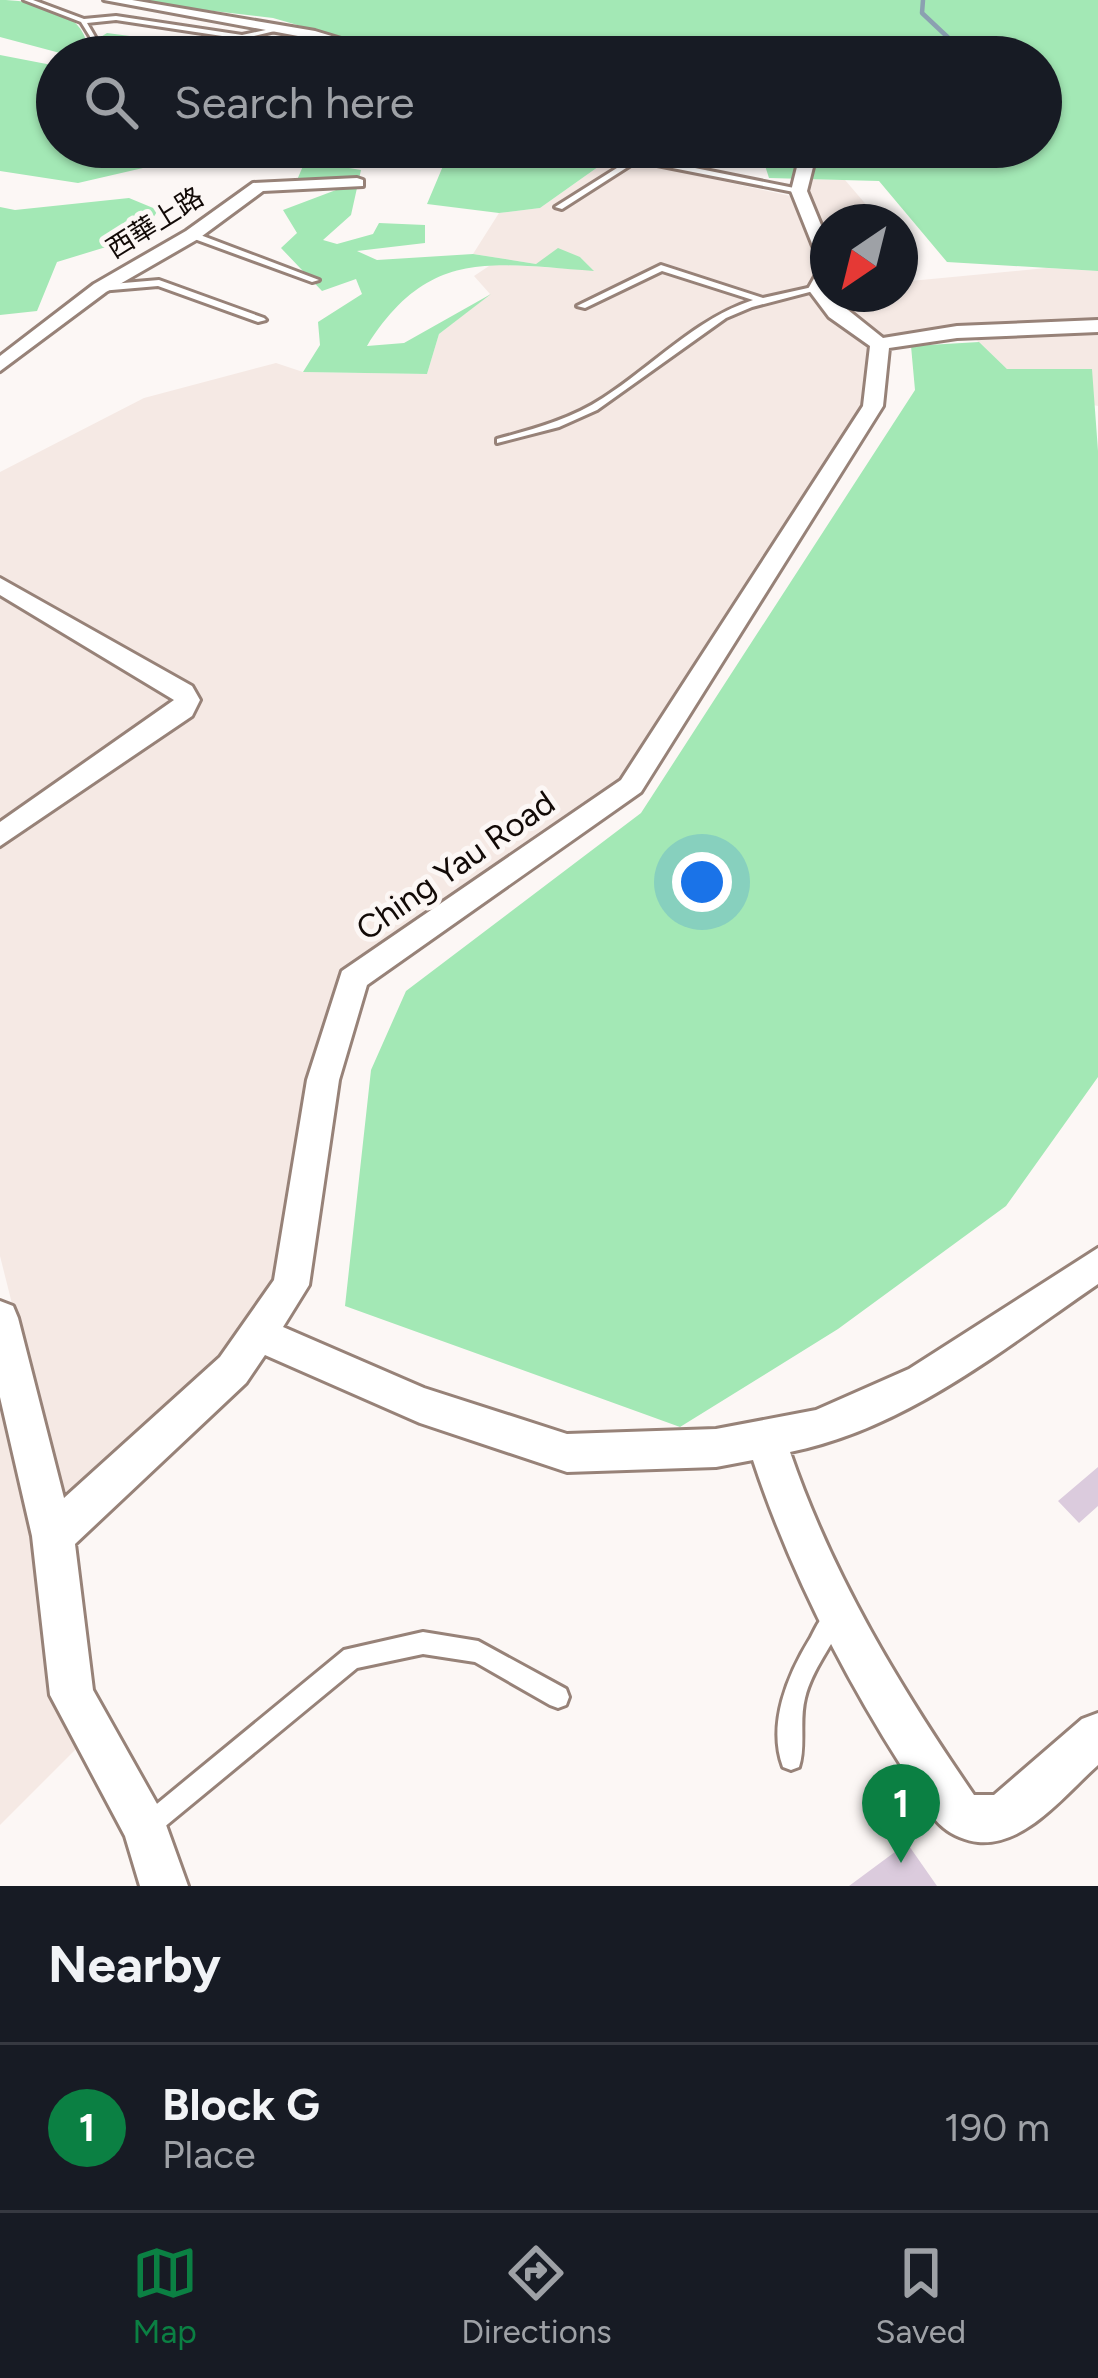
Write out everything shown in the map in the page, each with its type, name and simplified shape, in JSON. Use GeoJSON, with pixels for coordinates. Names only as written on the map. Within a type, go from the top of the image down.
{"type":"FeatureCollection","features":[{"type":"Feature","properties":{"kind":"street"},"geometry":{"type":"LineString","coordinates":[[110,0],[311,36]]}},
{"type":"Feature","properties":{"kind":"street"},"geometry":{"type":"LineString","coordinates":[[805,168],[799,191],[810,228]]}},
{"type":"Feature","properties":{"kind":"street","name":"西華上路"},"geometry":{"type":"LineString","coordinates":[[0,365],[100,288],[192,235],[259,186],[357,183]]}},
{"type":"Feature","properties":{"kind":"street"},"geometry":{"type":"LineString","coordinates":[[835,312],[880,344],[957,332],[1098,326]]}},
{"type":"Feature","properties":{"kind":"street","name":"Ching Yau Road"},"geometry":{"type":"LineString","coordinates":[[53,1536],[232,1370],[291,1285],[323,1080],[353,980],[631,787],[873,406],[880,344]]}},
{"type":"Feature","properties":{"kind":"street"},"geometry":{"type":"LineString","coordinates":[[0,585],[183,692],[187,700],[183,710],[0,836]]}},
{"type":"Feature","properties":{"kind":"street"},"geometry":{"type":"LineString","coordinates":[[260,1335],[420,1405],[566,1453],[766,1441],[818,1428],[922,1382],[1098,1264]]}},
{"type":"Feature","properties":{"kind":"street"},"geometry":{"type":"LineString","coordinates":[[0,1318],[53,1536],[72,1695],[145,1827],[164,1886]]}},
{"type":"Feature","properties":{"kind":"street"},"geometry":{"type":"LineString","coordinates":[[766,1441],[790,1521],[836,1615],[882,1701],[958,1811],[973,1819],[1003,1818],[1098,1735]]}},
{"type":"Feature","properties":{"kind":"lane"},"geometry":{"type":"LineString","coordinates":[[26,0],[83,21],[116,18],[235,36]]}},
{"type":"Feature","properties":{"kind":"lane"},"geometry":{"type":"LineString","coordinates":[[83,21],[92,36]]}},
{"type":"Feature","properties":{"kind":"lane"},"geometry":{"type":"LineString","coordinates":[[246,36],[280,28]]}},
{"type":"Feature","properties":{"kind":"lane"},"geometry":{"type":"LineString","coordinates":[[559,207],[620,168]]}},
{"type":"Feature","properties":{"kind":"lane"},"geometry":{"type":"LineString","coordinates":[[685,168],[799,191]]}},
{"type":"Feature","properties":{"kind":"lane"},"geometry":{"type":"LineString","coordinates":[[192,235],[315,280]]}},
{"type":"Feature","properties":{"kind":"lane"},"geometry":{"type":"LineString","coordinates":[[582,306],[661,268],[760,300]]}},
{"type":"Feature","properties":{"kind":"lane"},"geometry":{"type":"LineString","coordinates":[[501,441],[561,424],[605,402],[687,335],[810,280]]}},
{"type":"Feature","properties":{"kind":"lane"},"geometry":{"type":"LineString","coordinates":[[100,288],[159,283],[261,320]]}},
{"type":"Feature","properties":{"kind":"lane"},"geometry":{"type":"LineString","coordinates":[[791,1759],[787,1715],[796,1683],[836,1615]]}},
{"type":"Feature","properties":{"kind":"lane"},"geometry":{"type":"LineString","coordinates":[[145,1827],[352,1658],[423,1643],[478,1652],[558,1697]]}},
{"type":"Feature","properties":{"kind":"shaded area"},"geometry":{"type":"Polygon","coordinates":[[[596,168],[662,168],[795,197],[810,234],[810,312],[836,312],[873,344],[866,405],[622,782],[343,975],[278,1282],[222,1362],[63,1507],[0,1256],[0,845],[192,688],[0,577],[0,472],[144,398],[276,363],[303,372],[427,374],[439,334],[490,294],[474,276],[492,264],[593,270],[580,257],[536,264],[473,254],[499,213],[540,208],[596,168]]]}},
{"type":"Feature","properties":{"kind":"shaded area"},"geometry":{"type":"Polygon","coordinates":[[[806,179],[845,180],[866,204],[810,204],[806,179]]]}},
{"type":"Feature","properties":{"kind":"shaded area"},"geometry":{"type":"Polygon","coordinates":[[[1046,268],[1098,271],[1098,322],[883,340],[841,312],[918,312],[918,280],[1046,268]]]}},
{"type":"Feature","properties":{"kind":"shaded area"},"geometry":{"type":"Polygon","coordinates":[[[1098,329],[1098,406],[1093,405],[1091,369],[1007,369],[971,335],[1098,329]]]}},
{"type":"Feature","properties":{"kind":"shaded area"},"geometry":{"type":"Polygon","coordinates":[[[0,594],[177,701],[0,826],[0,594]]]}},
{"type":"Feature","properties":{"kind":"shaded area"},"geometry":{"type":"Polygon","coordinates":[[[0,1386],[37,1543],[55,1704],[78,1747],[0,1825],[0,1386]]]}},
{"type":"Feature","properties":{"kind":"green space"},"geometry":{"type":"Polygon","coordinates":[[[0,0],[38,4],[62,13],[84,36],[36,36],[36,47],[0,37],[0,0]]]}},
{"type":"Feature","properties":{"kind":"green space"},"geometry":{"type":"Polygon","coordinates":[[[120,0],[1098,0],[1098,271],[947,262],[918,227],[918,204],[898,204],[879,181],[769,178],[766,168],[1062,168],[1062,36],[336,36],[273,18],[120,0]]]}},
{"type":"Feature","properties":{"kind":"green space"},"geometry":{"type":"Polygon","coordinates":[[[0,55],[36,62],[36,168],[143,168],[78,183],[0,171],[0,55]]]}},
{"type":"Feature","properties":{"kind":"green space"},"geometry":{"type":"Polygon","coordinates":[[[302,168],[361,170],[351,215],[323,240],[337,244],[373,234],[379,223],[425,225],[425,243],[357,251],[377,260],[473,254],[536,264],[558,248],[580,257],[594,271],[493,266],[439,277],[390,314],[367,346],[404,343],[491,294],[439,334],[427,374],[303,372],[320,345],[318,322],[362,294],[356,279],[322,291],[281,248],[297,233],[283,210],[336,190],[297,180],[302,168]]]}},
{"type":"Feature","properties":{"kind":"green space"},"geometry":{"type":"Polygon","coordinates":[[[442,168],[596,168],[540,208],[499,213],[427,204],[442,168]]]}},
{"type":"Feature","properties":{"kind":"green space"},"geometry":{"type":"Polygon","coordinates":[[[129,198],[158,210],[142,236],[57,262],[37,311],[0,315],[0,207],[15,210],[129,198]]]}},
{"type":"Feature","properties":{"kind":"green space"},"geometry":{"type":"Polygon","coordinates":[[[979,342],[1007,369],[1092,369],[1098,451],[1098,1077],[1006,1206],[838,1329],[680,1427],[345,1306],[371,1070],[406,991],[641,813],[915,390],[911,346],[979,342]]]}},
{"type":"Feature","properties":{"kind":"building"},"geometry":{"type":"Polygon","coordinates":[[[1098,1467],[1098,1506],[1079,1523],[1058,1501],[1098,1467]]]}},
{"type":"Feature","properties":{"kind":"building"},"geometry":{"type":"Polygon","coordinates":[[[907,1843],[937,1886],[849,1886],[907,1843]]]}},
{"type":"Feature","properties":{"kind":"waterway"},"geometry":{"type":"LineString","coordinates":[[923,0],[922,13],[946,36]]}},
{"type":"Feature","properties":{"kind":"place","name":"Block G"},"geometry":{"type":"Point","coordinates":[901,1863]}}]}
